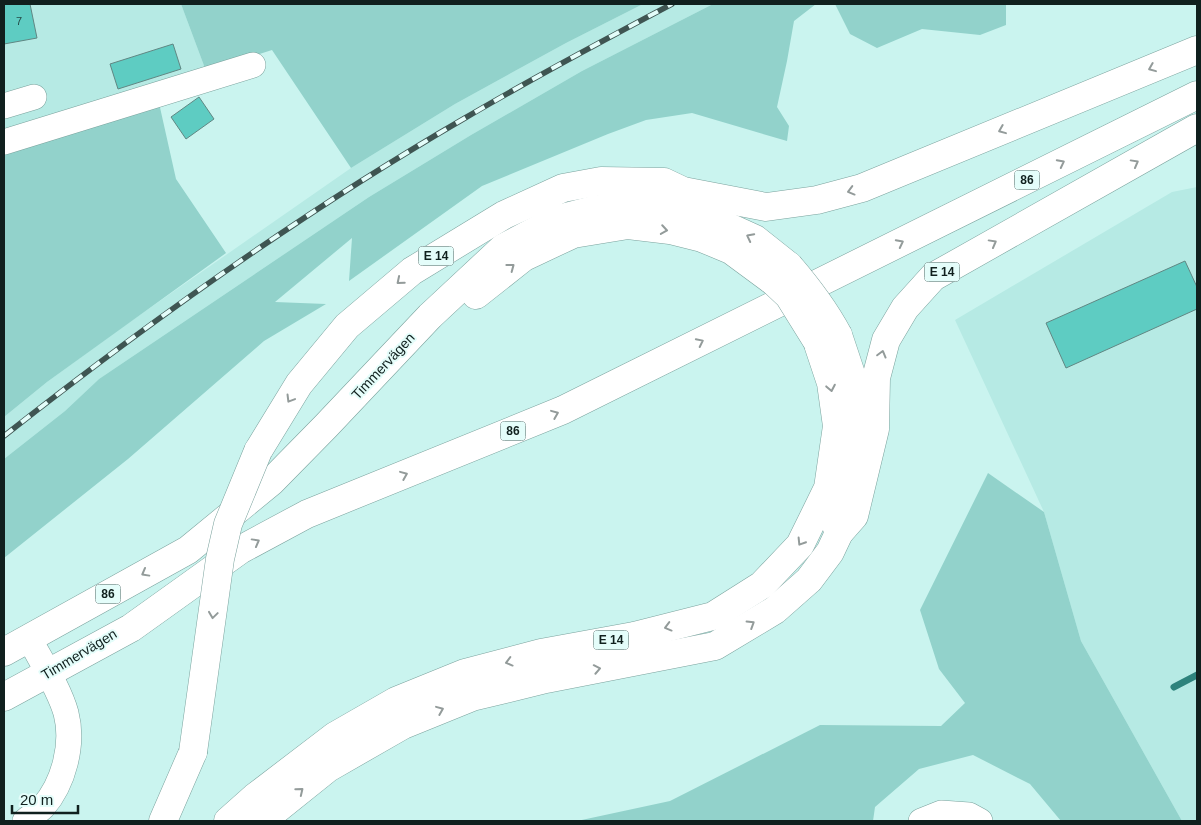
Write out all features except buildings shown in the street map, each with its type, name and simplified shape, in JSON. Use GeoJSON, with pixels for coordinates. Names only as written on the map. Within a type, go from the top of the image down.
{"type":"FeatureCollection","features":[{"type":"Feature","properties":{"kind":"main road","name":"E 14"},"geometry":{"type":"LineString","coordinates":[[163,821],[193,752],[220,559],[228,524],[258,451],[299,384],[347,326],[412,271],[504,215],[563,188],[601,181],[664,182],[683,191],[766,207],[818,200],[862,188],[1197,50]]}},
{"type":"Feature","properties":{"kind":"main road","name":"86"},"geometry":{"type":"LineString","coordinates":[[118,634],[132,628],[240,550],[307,514],[563,410],[1197,95]]}},
{"type":"Feature","properties":{"kind":"main road","name":"E 14"},"geometry":{"type":"LineString","coordinates":[[262,821],[328,768],[403,725],[472,697],[546,679],[716,646],[774,610],[809,580],[830,552],[839,533],[854,516],[875,429],[876,378],[886,340],[905,308],[933,277],[1197,128]]}},
{"type":"Feature","properties":{"kind":"main road","name":"86"},"geometry":{"type":"LineString","coordinates":[[503,248],[525,222],[563,205],[602,194],[673,194],[683,191]]}},
{"type":"Feature","properties":{"kind":"main road","name":"Timmervägen"},"geometry":{"type":"LineString","coordinates":[[4,652],[188,550],[271,482],[430,316],[503,248],[558,218],[593,210],[623,206],[665,208],[700,214],[755,239],[781,273]]}},
{"type":"Feature","properties":{"kind":"main road","name":"Timmervägen"},"geometry":{"type":"LineString","coordinates":[[4,697],[118,634],[123,627],[257,516],[347,428],[481,290],[524,257],[573,234],[628,224],[670,230],[702,238],[781,273]]}},
{"type":"Feature","properties":{"kind":"main road","name":"E 14"},"geometry":{"type":"LineString","coordinates":[[228,821],[255,797],[335,736],[396,701],[465,673],[541,653],[634,636],[713,616],[762,585],[800,545],[828,488],[838,426],[831,383],[827,338],[789,296],[781,273]]}},
{"type":"Feature","properties":{"kind":"main road"},"geometry":{"type":"LineString","coordinates":[[827,338],[853,380],[857,421],[851,469],[836,525],[839,533]]}},
{"type":"Feature","properties":{"kind":"street"},"geometry":{"type":"LineString","coordinates":[[4,142],[254,64]]}},
{"type":"Feature","properties":{"kind":"street"},"geometry":{"type":"LineString","coordinates":[[4,106],[34,97]]}},
{"type":"Feature","properties":{"kind":"street"},"geometry":{"type":"LineString","coordinates":[[25,821],[43,806],[63,772],[68,732],[62,702],[29,638]]}},
{"type":"Feature","properties":{"kind":"street"},"geometry":{"type":"LineString","coordinates":[[921,821],[941,813],[970,815],[980,821]]}},
{"type":"Feature","properties":{"kind":"shaded area"},"geometry":{"type":"Polygon","coordinates":[[[4,4],[181,4],[206,71],[4,135],[4,4]]]}},
{"type":"Feature","properties":{"kind":"shaded area"},"geometry":{"type":"Polygon","coordinates":[[[181,4],[643,4],[566,43],[455,104],[351,168],[272,50],[206,71],[181,4]]]}},
{"type":"Feature","properties":{"kind":"shaded area"},"geometry":{"type":"Polygon","coordinates":[[[643,4],[713,4],[582,71],[369,197],[99,379],[65,411],[4,459],[4,417],[47,382],[121,328],[351,168],[455,104],[566,43],[643,4]]]}},
{"type":"Feature","properties":{"kind":"shaded area"},"geometry":{"type":"Polygon","coordinates":[[[713,4],[816,4],[794,21],[777,107],[789,126],[787,141],[692,113],[646,120],[482,186],[349,281],[352,238],[275,302],[326,304],[264,341],[128,459],[4,558],[4,459],[65,411],[99,379],[369,197],[582,71],[713,4]]]}},
{"type":"Feature","properties":{"kind":"shaded area"},"geometry":{"type":"Polygon","coordinates":[[[835,4],[1006,4],[1006,25],[980,35],[922,29],[877,48],[850,34],[835,4]]]}},
{"type":"Feature","properties":{"kind":"shaded area"},"geometry":{"type":"Polygon","coordinates":[[[159,103],[176,179],[226,253],[47,382],[4,417],[4,149],[159,103]]]}},
{"type":"Feature","properties":{"kind":"shaded area"},"geometry":{"type":"Polygon","coordinates":[[[1197,187],[1197,821],[1182,821],[1081,641],[1044,512],[955,320],[1172,192],[1197,187]]]}},
{"type":"Feature","properties":{"kind":"shaded area"},"geometry":{"type":"Polygon","coordinates":[[[988,473],[1044,512],[1081,641],[1182,821],[1061,821],[1030,784],[973,755],[919,769],[875,807],[873,821],[577,821],[670,801],[820,725],[941,726],[965,703],[939,669],[920,610],[988,473]]]}},
{"type":"Feature","properties":{"kind":"waterway"},"geometry":{"type":"LineString","coordinates":[[1174,687],[1197,675]]}},
{"type":"Feature","properties":{"kind":"railway"},"geometry":{"type":"LineString","coordinates":[[4,436],[115,351],[228,269],[345,191],[491,103],[672,4]]}}]}
